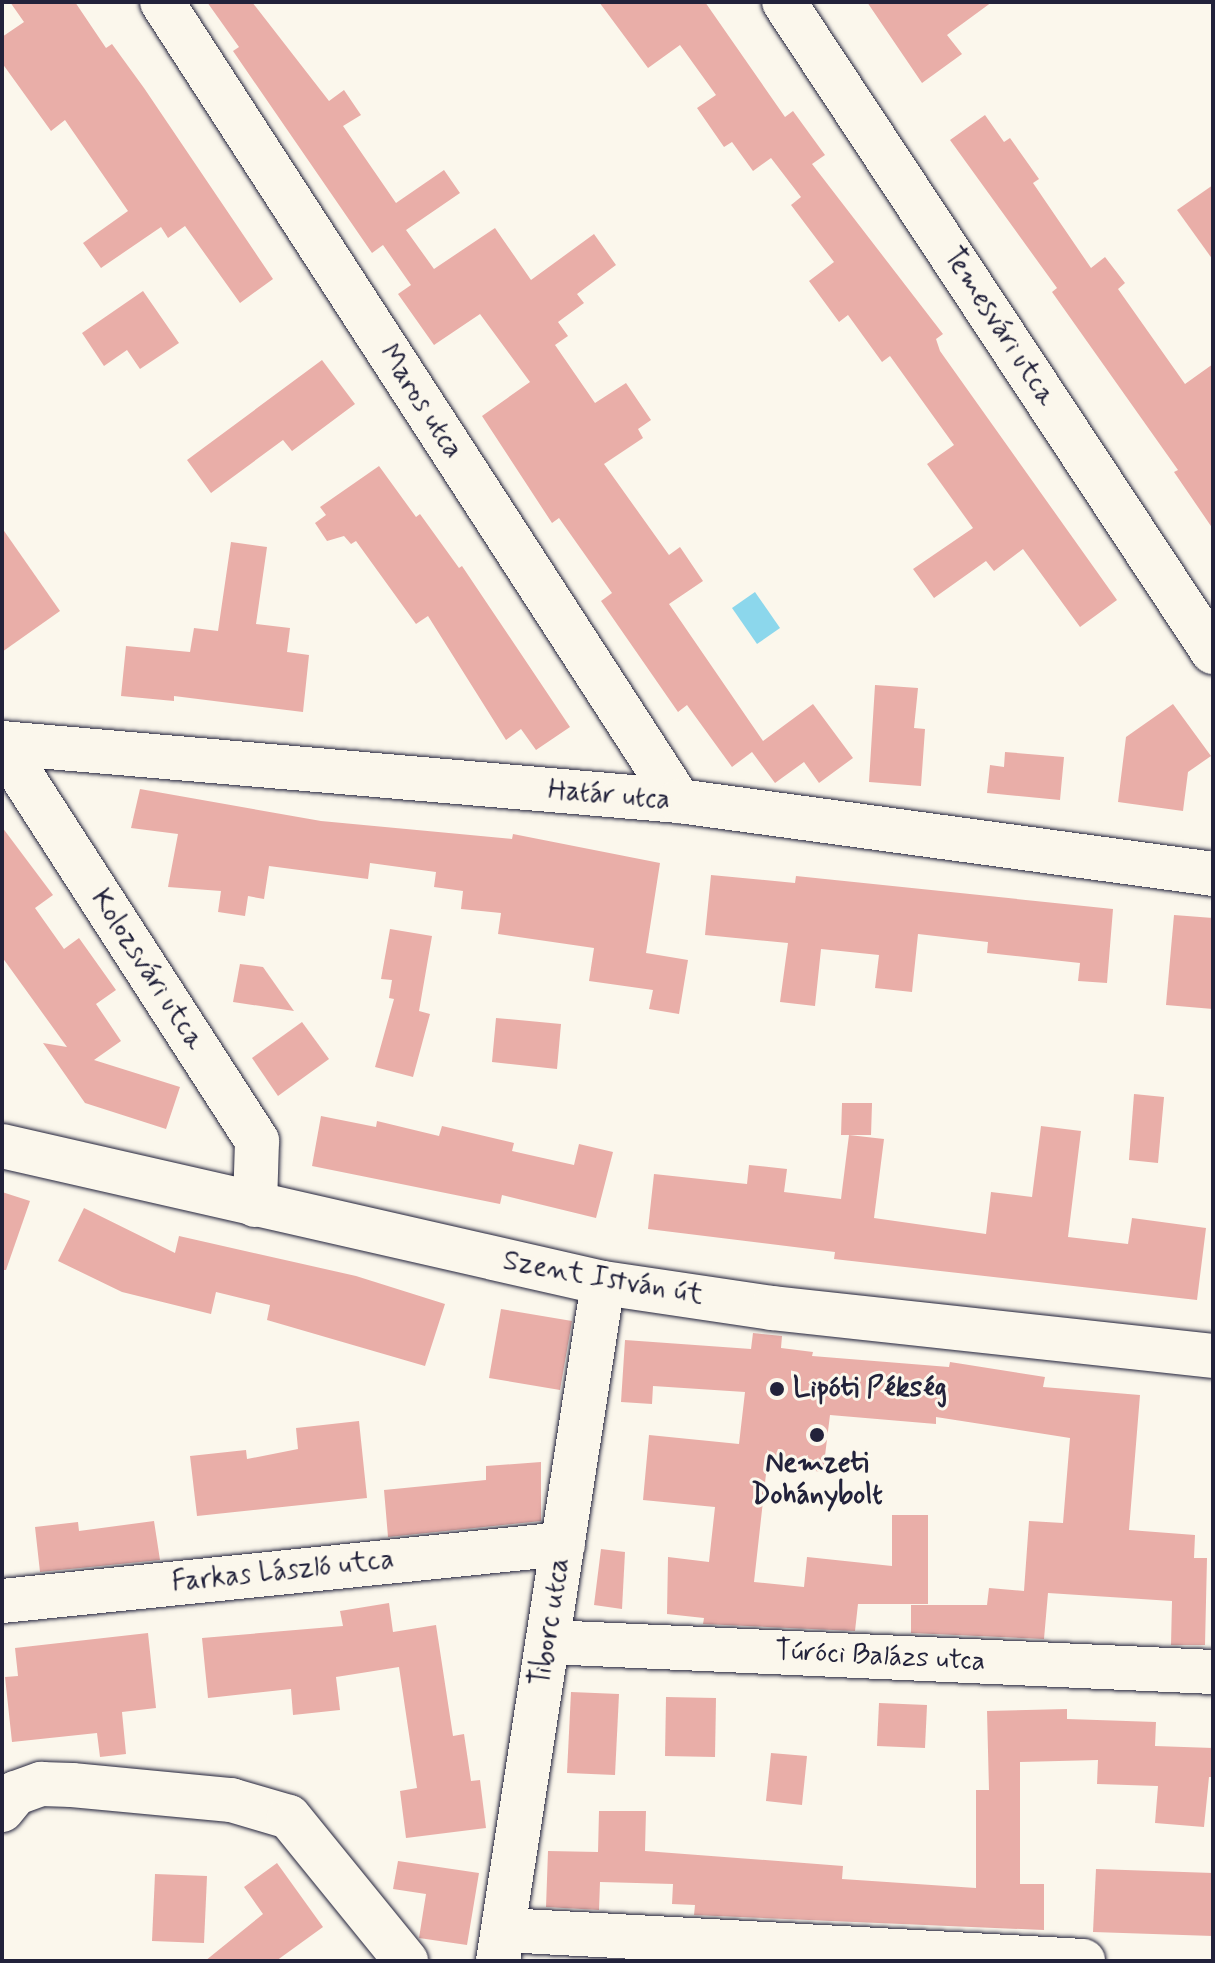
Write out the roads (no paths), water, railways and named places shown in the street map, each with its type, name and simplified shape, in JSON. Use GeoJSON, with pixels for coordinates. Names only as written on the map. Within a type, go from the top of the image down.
{"type":"FeatureCollection","features":[{"type":"Feature","properties":{"kind":"street","name":"Maros utca"},"geometry":{"type":"LineString","coordinates":[[162,2],[679,801]]}},
{"type":"Feature","properties":{"kind":"street","name":"Temesvári utca"},"geometry":{"type":"LineString","coordinates":[[784,2],[1213,652]]}},
{"type":"Feature","properties":{"kind":"street","name":"Határ utca"},"geometry":{"type":"LineString","coordinates":[[2,744],[679,801],[1213,874]]}},
{"type":"Feature","properties":{"kind":"street","name":"Kolozsvári utca"},"geometry":{"type":"LineString","coordinates":[[2,744],[257,1141],[255,1205]]}},
{"type":"Feature","properties":{"kind":"street","name":"Szent István út"},"geometry":{"type":"LineString","coordinates":[[2,1146],[603,1283],[772,1308],[1213,1356]]}},
{"type":"Feature","properties":{"kind":"street","name":"Tiborc utca"},"geometry":{"type":"LineString","coordinates":[[501,1946],[603,1283]]}},
{"type":"Feature","properties":{"kind":"street","name":"Farkas László utca"},"geometry":{"type":"LineString","coordinates":[[2,1601],[563,1544]]}},
{"type":"Feature","properties":{"kind":"street","name":"Túróci Balázs utca"},"geometry":{"type":"LineString","coordinates":[[548,1642],[1213,1672]]}},
{"type":"Feature","properties":{"kind":"street"},"geometry":{"type":"LineString","coordinates":[[2,1810],[16,1793],[41,1784],[231,1800],[289,1817],[406,1961]]}},
{"type":"Feature","properties":{"kind":"street"},"geometry":{"type":"LineString","coordinates":[[501,1946],[1083,1961]]}},
{"type":"Feature","properties":{"kind":"water"},"geometry":{"type":"Polygon","coordinates":[[[755,592],[780,628],[757,644],[732,608],[755,592]]]}},
{"type":"Feature","properties":{"kind":"place","name":"Lipóti Pékség"},"geometry":{"type":"Point","coordinates":[777,1389]}},
{"type":"Feature","properties":{"kind":"place","name":"Nemzeti Dohánybolt"},"geometry":{"type":"Point","coordinates":[817,1435]}}]}
